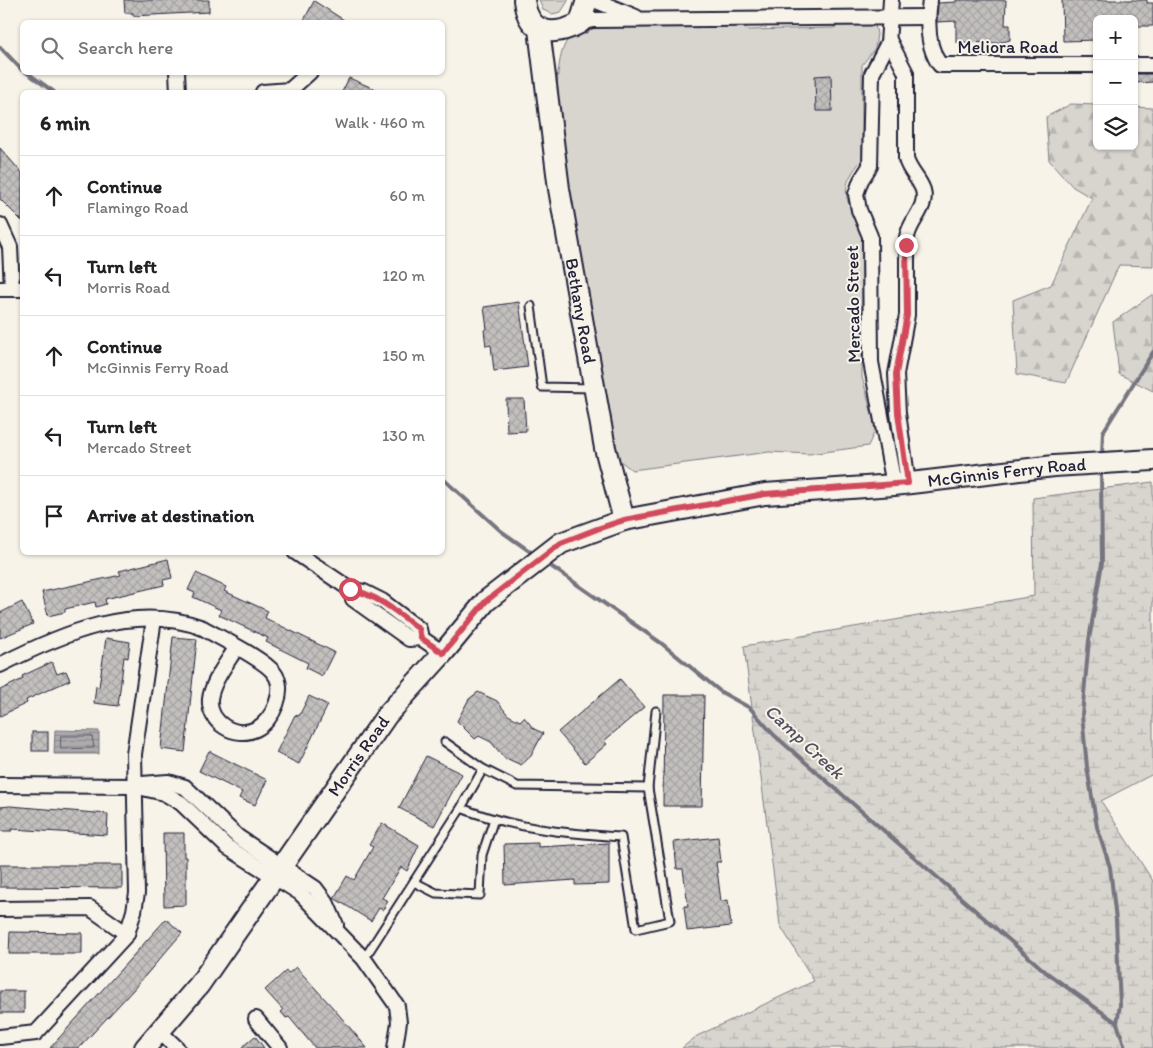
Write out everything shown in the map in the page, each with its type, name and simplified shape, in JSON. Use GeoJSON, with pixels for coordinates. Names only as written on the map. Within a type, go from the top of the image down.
{"type":"FeatureCollection","features":[{"type":"Feature","properties":{"kind":"street"},"geometry":{"type":"LineString","coordinates":[[524,0],[529,18],[539,28],[554,32],[593,20],[928,17]]}},
{"type":"Feature","properties":{"kind":"street","name":"Bethany Road"},"geometry":{"type":"LineString","coordinates":[[548,99],[555,52],[587,0]]}},
{"type":"Feature","properties":{"kind":"street"},"geometry":{"type":"LineString","coordinates":[[594,0],[620,12],[651,20]]}},
{"type":"Feature","properties":{"kind":"street","name":"Mercado Street"},"geometry":{"type":"LineString","coordinates":[[891,0],[889,40],[872,74],[871,161],[856,194],[857,204],[870,236],[871,354],[901,484]]}},
{"type":"Feature","properties":{"kind":"street","name":"Meliora Road"},"geometry":{"type":"LineString","coordinates":[[930,0],[928,30],[935,59],[940,65],[1093,65]]}},
{"type":"Feature","properties":{"kind":"street","name":"Bethany Road"},"geometry":{"type":"LineString","coordinates":[[539,28],[556,166],[605,448],[624,520]]}},
{"type":"Feature","properties":{"kind":"street","name":"Mercado Street"},"geometry":{"type":"LineString","coordinates":[[889,40],[906,73],[906,154],[908,164],[921,185],[923,196],[923,205],[910,226],[907,237],[907,315],[896,374],[901,484]]}},
{"type":"Feature","properties":{"kind":"street"},"geometry":{"type":"LineString","coordinates":[[1138,65],[1153,65]]}},
{"type":"Feature","properties":{"kind":"street"},"geometry":{"type":"LineString","coordinates":[[177,75],[178,90]]}},
{"type":"Feature","properties":{"kind":"street"},"geometry":{"type":"LineString","coordinates":[[290,90],[307,75]]}},
{"type":"Feature","properties":{"kind":"street"},"geometry":{"type":"LineString","coordinates":[[0,225],[10,247],[11,289]]}},
{"type":"Feature","properties":{"kind":"street","name":"McGinnis Ferry Road"},"geometry":{"type":"LineString","coordinates":[[624,520],[765,494],[901,484],[1054,466],[1148,460]]}},
{"type":"Feature","properties":{"kind":"street","name":"Morris Road"},"geometry":{"type":"LineString","coordinates":[[145,1048],[199,985],[387,714],[443,653],[486,601],[531,564],[561,543],[624,520]]}},
{"type":"Feature","properties":{"kind":"street"},"geometry":{"type":"LineString","coordinates":[[299,555],[350,589],[364,592],[396,611],[419,629],[421,638]]}},
{"type":"Feature","properties":{"kind":"street"},"geometry":{"type":"LineString","coordinates":[[350,589],[353,598],[409,639],[421,638],[443,653]]}},
{"type":"Feature","properties":{"kind":"street"},"geometry":{"type":"LineString","coordinates":[[387,623],[396,611]]}},
{"type":"Feature","properties":{"kind":"street"},"geometry":{"type":"LineString","coordinates":[[0,666],[62,636],[117,621],[135,618],[154,619],[193,625],[236,648],[270,668],[280,684],[279,696],[266,721],[256,729],[242,732],[230,729],[217,721],[213,714],[210,700],[212,691],[236,648]]}},
{"type":"Feature","properties":{"kind":"street"},"geometry":{"type":"LineString","coordinates":[[0,1037],[36,1032],[127,934],[137,893],[134,754],[154,619]]}},
{"type":"Feature","properties":{"kind":"street"},"geometry":{"type":"LineString","coordinates":[[0,785],[134,786],[164,793],[181,803],[228,848],[279,871],[364,960],[397,1006],[399,1022],[394,1048]]}},
{"type":"Feature","properties":{"kind":"street"},"geometry":{"type":"LineString","coordinates":[[0,909],[90,908],[127,934]]}},
{"type":"Feature","properties":{"kind":"street"},"geometry":{"type":"LineString","coordinates":[[256,1018],[280,1048]]}},
{"type":"Feature","properties":{"kind":"street"},"geometry":{"type":"LineString","coordinates":[[159,1032],[177,1048]]}},
{"type":"Feature","properties":{"kind":"lane"},"geometry":{"type":"LineString","coordinates":[[531,306],[542,387],[595,388]]}},
{"type":"Feature","properties":{"kind":"lane"},"geometry":{"type":"LineString","coordinates":[[461,808],[494,819],[550,832],[621,837],[636,929],[670,921],[648,788],[656,711]]}},
{"type":"Feature","properties":{"kind":"lane"},"geometry":{"type":"LineString","coordinates":[[445,742],[483,769],[517,786],[648,788]]}},
{"type":"Feature","properties":{"kind":"lane"},"geometry":{"type":"LineString","coordinates":[[364,960],[461,808],[483,769]]}},
{"type":"Feature","properties":{"kind":"lane"},"geometry":{"type":"LineString","coordinates":[[414,882],[436,893],[480,895],[482,855],[494,819]]}},
{"type":"Feature","properties":{"kind":"green space"},"geometry":{"type":"Polygon","coordinates":[[[539,0],[568,1],[561,12],[552,14],[543,10],[539,0]]]}},
{"type":"Feature","properties":{"kind":"green space"},"geometry":{"type":"Polygon","coordinates":[[[847,23],[875,25],[877,34],[875,48],[862,65],[862,160],[850,177],[846,192],[850,207],[862,225],[862,377],[876,429],[868,446],[809,454],[769,452],[632,470],[619,460],[563,164],[557,96],[560,58],[565,44],[573,34],[584,30],[627,25],[740,24],[748,30],[833,28],[847,23]]]}},
{"type":"Feature","properties":{"kind":"green space"},"geometry":{"type":"Polygon","coordinates":[[[1071,104],[1093,105],[1093,150],[1138,150],[1138,107],[1153,108],[1153,266],[1119,265],[1066,383],[1017,374],[1013,300],[1051,285],[1092,198],[1073,187],[1049,160],[1046,117],[1071,104]]]}},
{"type":"Feature","properties":{"kind":"green space"},"geometry":{"type":"Polygon","coordinates":[[[1153,294],[1153,391],[1119,374],[1113,322],[1153,294]]]}},
{"type":"Feature","properties":{"kind":"green space"},"geometry":{"type":"Polygon","coordinates":[[[1153,482],[1153,774],[1101,801],[1153,881],[1153,1048],[682,1048],[697,1036],[814,981],[780,925],[744,646],[1034,596],[1033,498],[1153,482]]]}},
{"type":"Feature","properties":{"kind":"water"},"geometry":{"type":"Polygon","coordinates":[[[55,730],[99,731],[99,754],[54,754],[55,730]]]}},
{"type":"Feature","properties":{"kind":"building"},"geometry":{"type":"Polygon","coordinates":[[[124,0],[209,0],[209,12],[133,16],[133,13],[125,13],[124,0]]]}},
{"type":"Feature","properties":{"kind":"building"},"geometry":{"type":"Polygon","coordinates":[[[956,0],[1006,0],[1005,25],[1010,25],[1010,40],[998,43],[956,42],[956,21],[937,22],[937,17],[938,3],[956,2],[956,0]]]}},
{"type":"Feature","properties":{"kind":"building"},"geometry":{"type":"Polygon","coordinates":[[[1062,0],[1147,0],[1147,3],[1153,3],[1153,26],[1138,26],[1138,15],[1093,15],[1093,40],[1063,41],[1062,0]]]}},
{"type":"Feature","properties":{"kind":"building"},"geometry":{"type":"Polygon","coordinates":[[[314,1],[344,20],[304,20],[314,1]]]}},
{"type":"Feature","properties":{"kind":"building"},"geometry":{"type":"Polygon","coordinates":[[[1138,74],[1153,74],[1153,82],[1138,83],[1138,74]]]}},
{"type":"Feature","properties":{"kind":"building"},"geometry":{"type":"Polygon","coordinates":[[[831,75],[832,111],[816,111],[815,76],[831,75]]]}},
{"type":"Feature","properties":{"kind":"building"},"geometry":{"type":"Polygon","coordinates":[[[349,78],[377,90],[343,90],[349,78]]]}},
{"type":"Feature","properties":{"kind":"building"},"geometry":{"type":"Polygon","coordinates":[[[0,148],[20,171],[20,219],[0,199],[0,148]]]}},
{"type":"Feature","properties":{"kind":"building"},"geometry":{"type":"Polygon","coordinates":[[[519,302],[528,367],[494,371],[491,345],[486,346],[484,330],[487,329],[484,307],[519,302]]]}},
{"type":"Feature","properties":{"kind":"building"},"geometry":{"type":"Polygon","coordinates":[[[506,399],[524,399],[526,431],[507,432],[506,399]]]}},
{"type":"Feature","properties":{"kind":"building"},"geometry":{"type":"Polygon","coordinates":[[[168,559],[172,578],[163,580],[164,585],[105,599],[106,604],[96,607],[95,602],[65,609],[65,612],[48,616],[42,592],[121,575],[119,571],[168,559]]]}},
{"type":"Feature","properties":{"kind":"building"},"geometry":{"type":"Polygon","coordinates":[[[196,573],[226,587],[224,591],[268,611],[265,618],[334,652],[322,676],[306,668],[308,663],[266,642],[268,638],[219,615],[221,610],[193,597],[195,593],[188,590],[196,573]]]}},
{"type":"Feature","properties":{"kind":"building"},"geometry":{"type":"Polygon","coordinates":[[[22,602],[33,624],[0,638],[0,613],[22,602]]]}},
{"type":"Feature","properties":{"kind":"building"},"geometry":{"type":"Polygon","coordinates":[[[173,637],[197,639],[185,752],[161,749],[173,637]]]}},
{"type":"Feature","properties":{"kind":"building"},"geometry":{"type":"Polygon","coordinates":[[[106,638],[130,642],[128,658],[124,657],[118,706],[94,703],[96,686],[99,687],[106,638]]]}},
{"type":"Feature","properties":{"kind":"building"},"geometry":{"type":"Polygon","coordinates":[[[52,662],[57,674],[66,671],[70,680],[26,700],[27,703],[0,716],[0,690],[23,679],[22,676],[52,662]]]}},
{"type":"Feature","properties":{"kind":"building"},"geometry":{"type":"Polygon","coordinates":[[[620,679],[644,707],[604,741],[607,744],[585,763],[558,732],[620,679]]]}},
{"type":"Feature","properties":{"kind":"building"},"geometry":{"type":"Polygon","coordinates":[[[478,692],[497,701],[508,715],[520,721],[524,717],[534,729],[543,733],[531,756],[521,765],[508,759],[506,760],[491,742],[479,736],[475,739],[457,721],[469,699],[478,692]]]}},
{"type":"Feature","properties":{"kind":"building"},"geometry":{"type":"Polygon","coordinates":[[[664,695],[704,695],[702,806],[663,806],[664,695]]]}},
{"type":"Feature","properties":{"kind":"building"},"geometry":{"type":"Polygon","coordinates":[[[309,696],[328,705],[299,764],[276,753],[295,715],[299,716],[309,696]]]}},
{"type":"Feature","properties":{"kind":"building"},"geometry":{"type":"Polygon","coordinates":[[[32,732],[48,732],[48,751],[32,751],[32,732]]]}},
{"type":"Feature","properties":{"kind":"building"},"geometry":{"type":"Polygon","coordinates":[[[209,751],[267,780],[255,805],[239,798],[242,792],[199,771],[209,751]]]}},
{"type":"Feature","properties":{"kind":"building"},"geometry":{"type":"Polygon","coordinates":[[[426,756],[462,774],[434,826],[399,808],[426,756]]]}},
{"type":"Feature","properties":{"kind":"building"},"geometry":{"type":"Polygon","coordinates":[[[10,806],[108,814],[107,835],[12,829],[12,831],[0,831],[0,807],[10,806]]]}},
{"type":"Feature","properties":{"kind":"building"},"geometry":{"type":"Polygon","coordinates":[[[382,823],[419,845],[407,871],[401,867],[382,898],[388,901],[383,910],[379,908],[371,921],[334,898],[347,876],[354,880],[373,847],[369,845],[382,823]]]}},
{"type":"Feature","properties":{"kind":"building"},"geometry":{"type":"Polygon","coordinates":[[[163,833],[184,833],[186,905],[164,906],[163,833]]]}},
{"type":"Feature","properties":{"kind":"building"},"geometry":{"type":"Polygon","coordinates":[[[718,837],[721,862],[716,862],[721,901],[728,900],[731,926],[687,931],[684,906],[688,906],[683,869],[677,869],[674,842],[718,837]]]}},
{"type":"Feature","properties":{"kind":"building"},"geometry":{"type":"Polygon","coordinates":[[[538,843],[538,847],[609,843],[609,884],[575,885],[575,880],[505,885],[504,844],[538,843]]]}},
{"type":"Feature","properties":{"kind":"building"},"geometry":{"type":"Polygon","coordinates":[[[0,865],[122,865],[122,888],[0,887],[0,865]]]}},
{"type":"Feature","properties":{"kind":"building"},"geometry":{"type":"Polygon","coordinates":[[[166,919],[182,933],[133,990],[79,1048],[50,1048],[166,919]]]}},
{"type":"Feature","properties":{"kind":"building"},"geometry":{"type":"Polygon","coordinates":[[[10,932],[82,933],[82,954],[9,954],[10,932]]]}},
{"type":"Feature","properties":{"kind":"building"},"geometry":{"type":"Polygon","coordinates":[[[296,967],[367,1048],[315,1048],[289,1017],[286,1018],[281,1012],[283,1010],[265,990],[286,971],[289,973],[296,967]]]}},
{"type":"Feature","properties":{"kind":"building"},"geometry":{"type":"Polygon","coordinates":[[[0,991],[24,991],[24,1013],[0,1013],[0,991]]]}},
{"type":"Feature","properties":{"kind":"building"},"geometry":{"type":"Polygon","coordinates":[[[255,1036],[264,1048],[241,1048],[255,1036]]]}},
{"type":"Feature","properties":{"kind":"waterway","name":"Camp Creek"},"geometry":{"type":"LineString","coordinates":[[0,47],[20,68]]}},
{"type":"Feature","properties":{"kind":"waterway","name":"Camp Creek"},"geometry":{"type":"LineString","coordinates":[[30,75],[51,90]]}},
{"type":"Feature","properties":{"kind":"waterway"},"geometry":{"type":"LineString","coordinates":[[1102,456],[1103,432],[1153,352]]}},
{"type":"Feature","properties":{"kind":"waterway"},"geometry":{"type":"LineString","coordinates":[[1101,470],[1102,563],[1089,640],[1082,715],[1087,767],[1097,827],[1110,867],[1116,920],[1120,1005],[1117,1023]]}},
{"type":"Feature","properties":{"kind":"waterway","name":"Camp Creek"},"geometry":{"type":"LineString","coordinates":[[445,481],[501,531],[535,555]]}},
{"type":"Feature","properties":{"kind":"waterway","name":"Camp Creek"},"geometry":{"type":"LineString","coordinates":[[545,562],[661,643],[721,692],[750,708],[774,735],[1047,973],[1117,1023],[1125,1048]]}},
{"type":"Feature","properties":{"kind":"route"},"geometry":{"type":"LineString","coordinates":[[350,589],[364,592],[382,602],[419,629],[421,638],[443,653],[486,601],[531,564],[561,543],[597,529],[624,520],[765,494],[908,483],[898,413],[896,374],[907,315],[906,245]]}}]}
